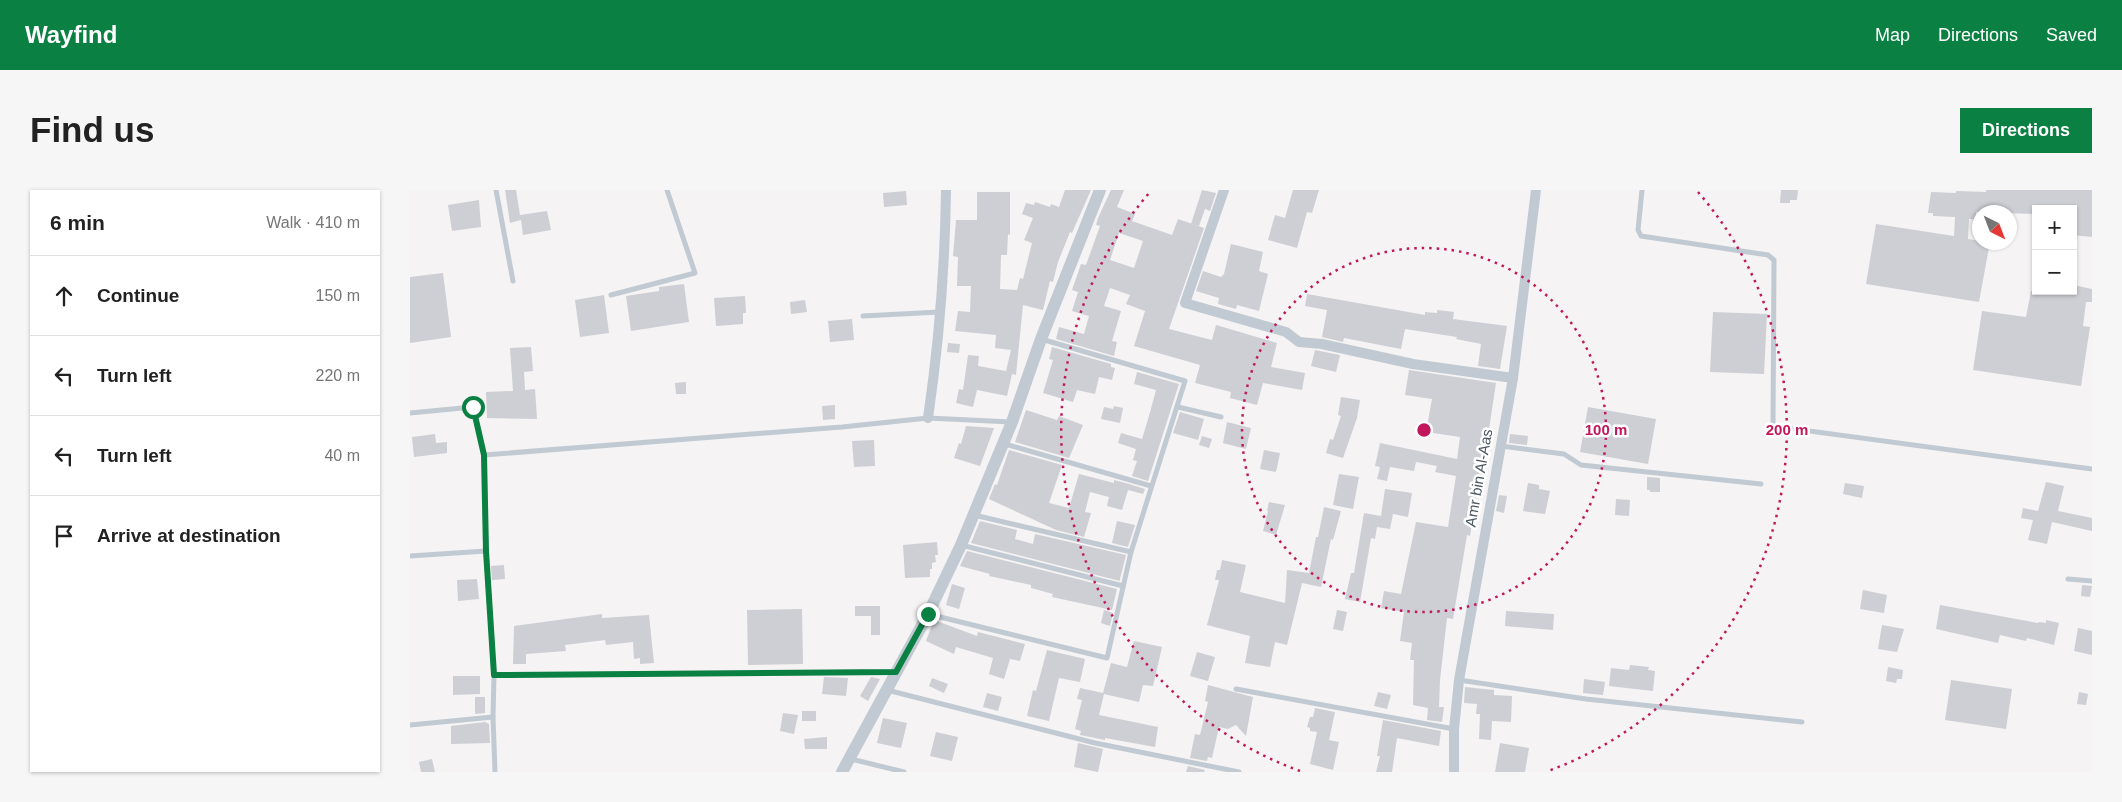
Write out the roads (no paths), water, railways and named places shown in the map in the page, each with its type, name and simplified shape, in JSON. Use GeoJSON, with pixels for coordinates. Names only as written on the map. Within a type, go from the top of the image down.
{"type":"FeatureCollection","features":[{"type":"Feature","properties":{"kind":"street"},"geometry":{"type":"LineString","coordinates":[[928,418],[946,223],[946,190]]}},
{"type":"Feature","properties":{"kind":"street"},"geometry":{"type":"LineString","coordinates":[[842,772],[928,614],[961,545],[1012,422],[1041,339],[1100,190]]}},
{"type":"Feature","properties":{"kind":"street"},"geometry":{"type":"LineString","coordinates":[[1224,190],[1184,303],[1286,332],[1298,342],[1322,344],[1413,364],[1513,378]]}},
{"type":"Feature","properties":{"kind":"street","name":"Amr bin Al-Aas"},"geometry":{"type":"LineString","coordinates":[[1454,772],[1454,729],[1459,680],[1499,446],[1513,378],[1536,190]]}},
{"type":"Feature","properties":{"kind":"lane"},"geometry":{"type":"LineString","coordinates":[[496,190],[513,282]]}},
{"type":"Feature","properties":{"kind":"lane"},"geometry":{"type":"LineString","coordinates":[[611,295],[695,273],[667,190]]}},
{"type":"Feature","properties":{"kind":"lane"},"geometry":{"type":"LineString","coordinates":[[1642,190],[1638,230],[1642,236],[1768,254],[1774,260],[1774,426],[2092,469]]}},
{"type":"Feature","properties":{"kind":"lane"},"geometry":{"type":"LineString","coordinates":[[863,316],[938,312]]}},
{"type":"Feature","properties":{"kind":"lane"},"geometry":{"type":"LineString","coordinates":[[928,614],[1107,658],[1132,552],[1185,381],[1041,339]]}},
{"type":"Feature","properties":{"kind":"lane"},"geometry":{"type":"LineString","coordinates":[[410,413],[473,407],[484,455],[486,551],[494,675],[495,772]]}},
{"type":"Feature","properties":{"kind":"lane"},"geometry":{"type":"LineString","coordinates":[[1178,407],[1221,417]]}},
{"type":"Feature","properties":{"kind":"lane"},"geometry":{"type":"LineString","coordinates":[[484,455],[842,427],[928,418],[1012,422]]}},
{"type":"Feature","properties":{"kind":"lane"},"geometry":{"type":"LineString","coordinates":[[1003,444],[1151,486]]}},
{"type":"Feature","properties":{"kind":"lane"},"geometry":{"type":"LineString","coordinates":[[1499,446],[1564,454],[1581,465],[1761,484]]}},
{"type":"Feature","properties":{"kind":"lane"},"geometry":{"type":"LineString","coordinates":[[974,515],[1132,552]]}},
{"type":"Feature","properties":{"kind":"lane"},"geometry":{"type":"LineString","coordinates":[[961,545],[1123,586]]}},
{"type":"Feature","properties":{"kind":"lane"},"geometry":{"type":"LineString","coordinates":[[410,556],[486,551]]}},
{"type":"Feature","properties":{"kind":"lane"},"geometry":{"type":"LineString","coordinates":[[2068,579],[2092,581]]}},
{"type":"Feature","properties":{"kind":"lane"},"geometry":{"type":"LineString","coordinates":[[494,675],[896,672]]}},
{"type":"Feature","properties":{"kind":"lane"},"geometry":{"type":"LineString","coordinates":[[1459,680],[1586,699],[1802,722]]}},
{"type":"Feature","properties":{"kind":"lane"},"geometry":{"type":"LineString","coordinates":[[1236,689],[1454,729]]}},
{"type":"Feature","properties":{"kind":"lane"},"geometry":{"type":"LineString","coordinates":[[886,690],[1094,743],[1239,772]]}},
{"type":"Feature","properties":{"kind":"lane"},"geometry":{"type":"LineString","coordinates":[[410,725],[493,717]]}},
{"type":"Feature","properties":{"kind":"lane"},"geometry":{"type":"LineString","coordinates":[[850,759],[904,772]]}}]}
